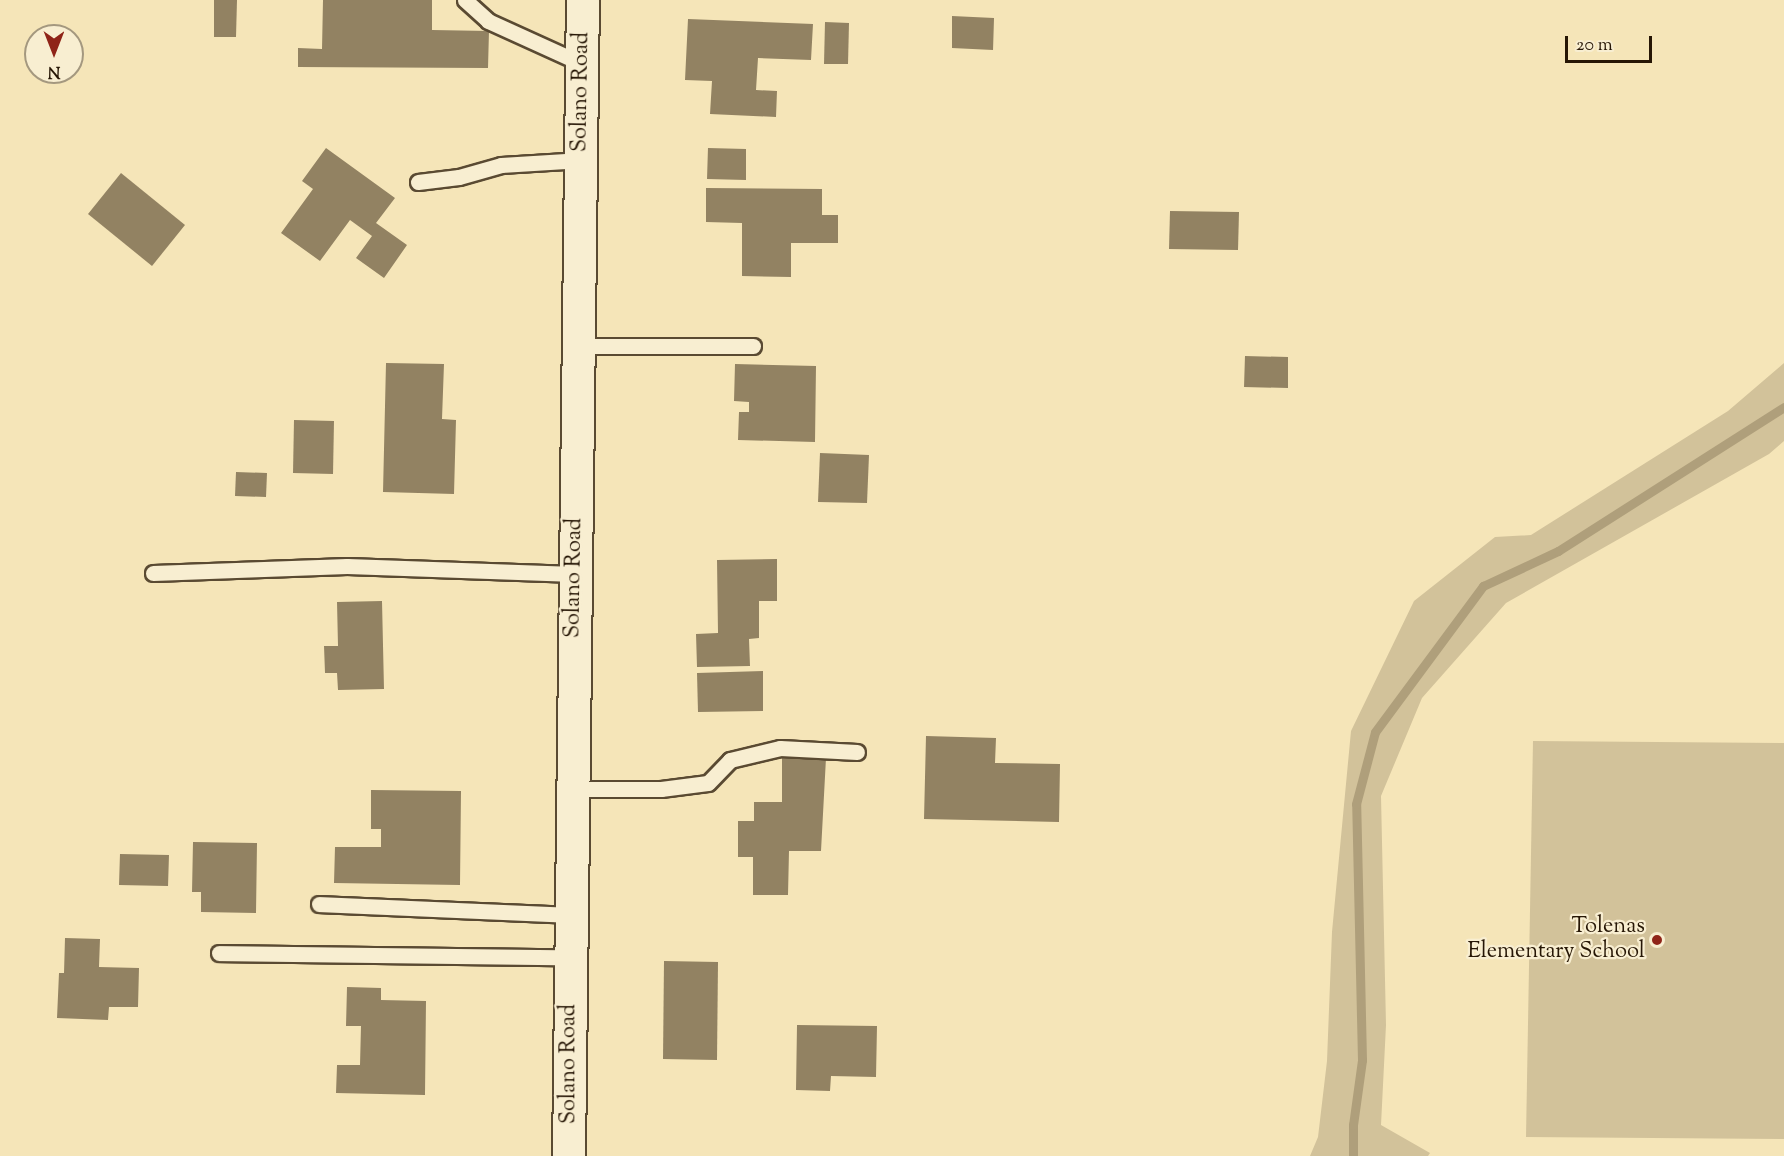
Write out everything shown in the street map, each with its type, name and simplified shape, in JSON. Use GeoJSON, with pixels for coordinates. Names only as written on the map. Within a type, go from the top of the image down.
{"type":"FeatureCollection","features":[{"type":"Feature","properties":{"kind":"street","name":"Solano Road"},"geometry":{"type":"LineString","coordinates":[[569,1156],[583,0]]}},
{"type":"Feature","properties":{"kind":"lane"},"geometry":{"type":"LineString","coordinates":[[465,0],[488,21],[583,64]]}},
{"type":"Feature","properties":{"kind":"lane"},"geometry":{"type":"LineString","coordinates":[[418,182],[459,177],[501,165],[582,160]]}},
{"type":"Feature","properties":{"kind":"lane"},"geometry":{"type":"LineString","coordinates":[[579,346],[753,346]]}},
{"type":"Feature","properties":{"kind":"lane"},"geometry":{"type":"LineString","coordinates":[[153,573],[347,566],[575,574]]}},
{"type":"Feature","properties":{"kind":"lane"},"geometry":{"type":"LineString","coordinates":[[572,789],[661,789],[708,783],[730,760],[780,748],[857,752]]}},
{"type":"Feature","properties":{"kind":"lane"},"geometry":{"type":"LineString","coordinates":[[319,904],[571,915]]}},
{"type":"Feature","properties":{"kind":"lane"},"geometry":{"type":"LineString","coordinates":[[219,953],[571,957]]}},
{"type":"Feature","properties":{"kind":"shaded area"},"geometry":{"type":"Polygon","coordinates":[[[1784,363],[1784,441],[1769,454],[1506,603],[1422,698],[1381,796],[1386,1025],[1381,1125],[1430,1153],[1428,1156],[1310,1156],[1318,1137],[1327,1061],[1332,932],[1351,731],[1414,601],[1495,537],[1531,535],[1728,411],[1784,363]]]}},
{"type":"Feature","properties":{"kind":"shaded area","name":"Tolenas Elementary School"},"geometry":{"type":"Polygon","coordinates":[[[1533,741],[1784,743],[1784,1139],[1526,1137],[1533,741]]]}},
{"type":"Feature","properties":{"kind":"building"},"geometry":{"type":"Polygon","coordinates":[[[214,0],[237,0],[236,37],[214,37],[214,0]]]}},
{"type":"Feature","properties":{"kind":"building"},"geometry":{"type":"Polygon","coordinates":[[[323,0],[432,0],[432,30],[489,31],[488,68],[298,67],[298,48],[322,49],[323,0]]]}},
{"type":"Feature","properties":{"kind":"building"},"geometry":{"type":"Polygon","coordinates":[[[952,16],[994,18],[993,50],[952,48],[952,16]]]}},
{"type":"Feature","properties":{"kind":"building"},"geometry":{"type":"Polygon","coordinates":[[[688,19],[813,24],[811,60],[758,58],[756,90],[777,91],[776,117],[710,114],[712,81],[685,80],[688,19]]]}},
{"type":"Feature","properties":{"kind":"building"},"geometry":{"type":"Polygon","coordinates":[[[825,22],[849,23],[848,64],[824,64],[825,22]]]}},
{"type":"Feature","properties":{"kind":"building"},"geometry":{"type":"Polygon","coordinates":[[[326,148],[395,198],[376,223],[407,245],[384,278],[356,258],[372,236],[350,220],[320,261],[281,233],[313,189],[302,181],[326,148]]]}},
{"type":"Feature","properties":{"kind":"building"},"geometry":{"type":"Polygon","coordinates":[[[708,148],[746,149],[746,180],[707,179],[708,148]]]}},
{"type":"Feature","properties":{"kind":"building"},"geometry":{"type":"Polygon","coordinates":[[[121,173],[185,225],[152,266],[88,214],[121,173]]]}},
{"type":"Feature","properties":{"kind":"building"},"geometry":{"type":"Polygon","coordinates":[[[706,188],[822,189],[822,215],[838,215],[838,243],[791,243],[791,277],[742,276],[742,223],[706,222],[706,188]]]}},
{"type":"Feature","properties":{"kind":"building"},"geometry":{"type":"Polygon","coordinates":[[[1170,211],[1239,212],[1238,250],[1169,249],[1170,211]]]}},
{"type":"Feature","properties":{"kind":"building"},"geometry":{"type":"Polygon","coordinates":[[[1245,356],[1288,357],[1288,388],[1244,387],[1245,356]]]}},
{"type":"Feature","properties":{"kind":"building"},"geometry":{"type":"Polygon","coordinates":[[[386,363],[444,364],[442,419],[456,420],[454,494],[383,492],[386,363]]]}},
{"type":"Feature","properties":{"kind":"building"},"geometry":{"type":"Polygon","coordinates":[[[735,364],[816,366],[815,442],[738,440],[739,412],[749,412],[749,402],[734,401],[735,364]]]}},
{"type":"Feature","properties":{"kind":"building"},"geometry":{"type":"Polygon","coordinates":[[[294,420],[334,421],[333,474],[293,473],[294,420]]]}},
{"type":"Feature","properties":{"kind":"building"},"geometry":{"type":"Polygon","coordinates":[[[820,453],[869,455],[867,503],[818,502],[820,453]]]}},
{"type":"Feature","properties":{"kind":"building"},"geometry":{"type":"Polygon","coordinates":[[[236,472],[267,473],[266,497],[235,496],[236,472]]]}},
{"type":"Feature","properties":{"kind":"building"},"geometry":{"type":"Polygon","coordinates":[[[777,559],[777,601],[759,601],[759,638],[749,639],[750,666],[697,667],[696,634],[718,633],[717,560],[777,559]]]}},
{"type":"Feature","properties":{"kind":"building"},"geometry":{"type":"Polygon","coordinates":[[[382,601],[384,689],[338,690],[337,673],[325,673],[324,646],[338,646],[337,602],[382,601]]]}},
{"type":"Feature","properties":{"kind":"building"},"geometry":{"type":"Polygon","coordinates":[[[763,671],[763,711],[698,712],[697,673],[763,671]]]}},
{"type":"Feature","properties":{"kind":"building"},"geometry":{"type":"Polygon","coordinates":[[[926,736],[996,738],[995,763],[1060,764],[1059,822],[924,819],[926,736]]]}},
{"type":"Feature","properties":{"kind":"building"},"geometry":{"type":"Polygon","coordinates":[[[782,758],[826,758],[821,851],[789,851],[788,895],[753,895],[753,857],[738,857],[738,821],[754,821],[754,802],[782,802],[782,758]]]}},
{"type":"Feature","properties":{"kind":"building"},"geometry":{"type":"Polygon","coordinates":[[[371,790],[461,791],[460,885],[334,883],[335,847],[381,847],[381,829],[371,829],[371,790]]]}},
{"type":"Feature","properties":{"kind":"building"},"geometry":{"type":"Polygon","coordinates":[[[193,842],[257,843],[256,913],[201,912],[201,892],[192,892],[193,842]]]}},
{"type":"Feature","properties":{"kind":"building"},"geometry":{"type":"Polygon","coordinates":[[[120,854],[169,855],[168,886],[119,885],[120,854]]]}},
{"type":"Feature","properties":{"kind":"building"},"geometry":{"type":"Polygon","coordinates":[[[65,938],[100,939],[99,967],[139,968],[138,1007],[109,1007],[108,1020],[57,1018],[59,973],[64,973],[65,938]]]}},
{"type":"Feature","properties":{"kind":"building"},"geometry":{"type":"Polygon","coordinates":[[[664,961],[718,962],[717,1060],[663,1059],[664,961]]]}},
{"type":"Feature","properties":{"kind":"building"},"geometry":{"type":"Polygon","coordinates":[[[347,987],[381,988],[381,1000],[426,1001],[425,1095],[336,1093],[337,1065],[360,1065],[361,1026],[346,1026],[347,987]]]}},
{"type":"Feature","properties":{"kind":"building"},"geometry":{"type":"Polygon","coordinates":[[[797,1025],[877,1026],[876,1077],[831,1076],[830,1091],[796,1090],[797,1025]]]}},
{"type":"Feature","properties":{"kind":"waterway"},"geometry":{"type":"LineString","coordinates":[[1353,1156],[1353,1125],[1362,1060],[1356,804],[1375,732],[1483,586],[1558,551],[1784,407]]}},
{"type":"Feature","properties":{"kind":"place","name":"Tolenas Elementary School"},"geometry":{"type":"Point","coordinates":[1657,940]}}]}
